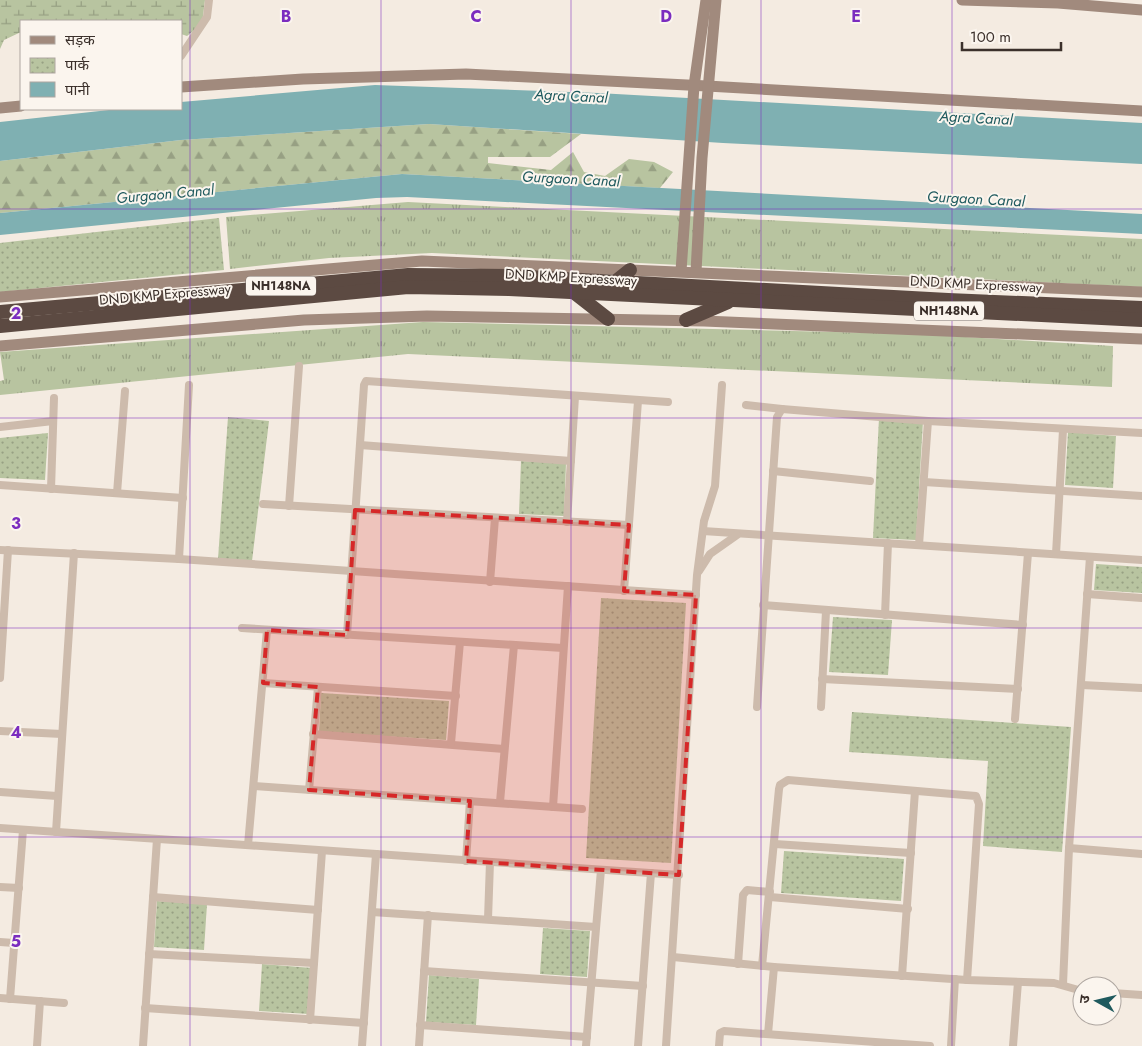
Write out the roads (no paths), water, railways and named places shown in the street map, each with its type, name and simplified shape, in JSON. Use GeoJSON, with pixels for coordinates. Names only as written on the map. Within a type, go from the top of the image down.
{"type":"FeatureCollection","features":[{"type":"Feature","properties":{"kind":"highway"},"geometry":{"type":"LineString","coordinates":[[615,282],[630,270]]}},
{"type":"Feature","properties":{"kind":"highway","name":"DND KMP Expressway"},"geometry":{"type":"LineString","coordinates":[[0,312],[408,274],[510,276],[948,300],[1142,308]]}},
{"type":"Feature","properties":{"kind":"highway","name":"DND KMP Expressway"},"geometry":{"type":"LineString","coordinates":[[0,326],[408,287],[509,289],[576,294],[1142,320]]}},
{"type":"Feature","properties":{"kind":"highway"},"geometry":{"type":"LineString","coordinates":[[576,294],[608,319]]}},
{"type":"Feature","properties":{"kind":"highway"},"geometry":{"type":"LineString","coordinates":[[686,320],[731,301]]}},
{"type":"Feature","properties":{"kind":"street"},"geometry":{"type":"LineString","coordinates":[[182,54],[207,17],[209,0]]}},
{"type":"Feature","properties":{"kind":"street"},"geometry":{"type":"LineString","coordinates":[[681,271],[694,90],[706,0]]}},
{"type":"Feature","properties":{"kind":"street"},"geometry":{"type":"LineString","coordinates":[[696,272],[702,153],[716,0]]}},
{"type":"Feature","properties":{"kind":"street"},"geometry":{"type":"LineString","coordinates":[[962,0],[1058,3],[1142,10]]}},
{"type":"Feature","properties":{"kind":"street"},"geometry":{"type":"LineString","coordinates":[[182,87],[303,79],[466,74],[694,90],[1142,111]]}},
{"type":"Feature","properties":{"kind":"street"},"geometry":{"type":"LineString","coordinates":[[0,108],[20,106]]}},
{"type":"Feature","properties":{"kind":"street"},"geometry":{"type":"LineString","coordinates":[[689,150],[702,153]]}},
{"type":"Feature","properties":{"kind":"street"},"geometry":{"type":"LineString","coordinates":[[0,297],[422,261],[1142,292]]}},
{"type":"Feature","properties":{"kind":"street"},"geometry":{"type":"LineString","coordinates":[[0,346],[304,320],[427,316],[686,320],[1142,339]]}},
{"type":"Feature","properties":{"kind":"street"},"geometry":{"type":"LineString","coordinates":[[289,506],[299,366]]}},
{"type":"Feature","properties":{"kind":"street"},"geometry":{"type":"LineString","coordinates":[[347,635],[364,385],[368,381],[575,397],[668,402]]}},
{"type":"Feature","properties":{"kind":"street"},"geometry":{"type":"LineString","coordinates":[[179,560],[189,385]]}},
{"type":"Feature","properties":{"kind":"street"},"geometry":{"type":"LineString","coordinates":[[666,1046],[679,875],[697,576],[702,531],[714,486],[722,385]]}},
{"type":"Feature","properties":{"kind":"street"},"geometry":{"type":"LineString","coordinates":[[117,493],[125,391]]}},
{"type":"Feature","properties":{"kind":"street"},"geometry":{"type":"LineString","coordinates":[[568,522],[575,397]]}},
{"type":"Feature","properties":{"kind":"street"},"geometry":{"type":"LineString","coordinates":[[51,489],[54,398]]}},
{"type":"Feature","properties":{"kind":"street"},"geometry":{"type":"LineString","coordinates":[[624,590],[638,401]]}},
{"type":"Feature","properties":{"kind":"street"},"geometry":{"type":"LineString","coordinates":[[746,405],[928,421],[1142,433]]}},
{"type":"Feature","properties":{"kind":"street"},"geometry":{"type":"LineString","coordinates":[[757,707],[773,471],[778,417],[782,409]]}},
{"type":"Feature","properties":{"kind":"street"},"geometry":{"type":"LineString","coordinates":[[0,427],[53,421]]}},
{"type":"Feature","properties":{"kind":"street"},"geometry":{"type":"LineString","coordinates":[[919,546],[928,421]]}},
{"type":"Feature","properties":{"kind":"street"},"geometry":{"type":"LineString","coordinates":[[1056,554],[1063,430]]}},
{"type":"Feature","properties":{"kind":"street"},"geometry":{"type":"LineString","coordinates":[[360,445],[571,461]]}},
{"type":"Feature","properties":{"kind":"street"},"geometry":{"type":"LineString","coordinates":[[773,471],[870,481]]}},
{"type":"Feature","properties":{"kind":"street"},"geometry":{"type":"LineString","coordinates":[[924,482],[1142,496]]}},
{"type":"Feature","properties":{"kind":"street"},"geometry":{"type":"LineString","coordinates":[[0,485],[183,498]]}},
{"type":"Feature","properties":{"kind":"street"},"geometry":{"type":"LineString","coordinates":[[263,504],[629,525]]}},
{"type":"Feature","properties":{"kind":"street"},"geometry":{"type":"LineString","coordinates":[[490,582],[495,518]]}},
{"type":"Feature","properties":{"kind":"street"},"geometry":{"type":"LineString","coordinates":[[702,531],[1142,560]]}},
{"type":"Feature","properties":{"kind":"street"},"geometry":{"type":"LineString","coordinates":[[697,576],[710,554],[739,534]]}},
{"type":"Feature","properties":{"kind":"street"},"geometry":{"type":"LineString","coordinates":[[886,615],[888,543]]}},
{"type":"Feature","properties":{"kind":"street"},"geometry":{"type":"LineString","coordinates":[[0,678],[4,550],[696,595]]}},
{"type":"Feature","properties":{"kind":"street"},"geometry":{"type":"LineString","coordinates":[[1015,719],[1028,553]]}},
{"type":"Feature","properties":{"kind":"street"},"geometry":{"type":"LineString","coordinates":[[56,832],[74,554]]}},
{"type":"Feature","properties":{"kind":"street"},"geometry":{"type":"LineString","coordinates":[[1062,984],[1069,848],[1090,557]]}},
{"type":"Feature","properties":{"kind":"street"},"geometry":{"type":"LineString","coordinates":[[553,807],[568,586]]}},
{"type":"Feature","properties":{"kind":"street"},"geometry":{"type":"LineString","coordinates":[[1087,594],[1142,598]]}},
{"type":"Feature","properties":{"kind":"street"},"geometry":{"type":"LineString","coordinates":[[763,605],[1023,625]]}},
{"type":"Feature","properties":{"kind":"street"},"geometry":{"type":"LineString","coordinates":[[821,706],[826,611]]}},
{"type":"Feature","properties":{"kind":"street"},"geometry":{"type":"LineString","coordinates":[[242,628],[563,648]]}},
{"type":"Feature","properties":{"kind":"street"},"geometry":{"type":"LineString","coordinates":[[248,845],[267,630]]}},
{"type":"Feature","properties":{"kind":"street"},"geometry":{"type":"LineString","coordinates":[[451,743],[460,642]]}},
{"type":"Feature","properties":{"kind":"street"},"geometry":{"type":"LineString","coordinates":[[500,802],[514,645]]}},
{"type":"Feature","properties":{"kind":"street"},"geometry":{"type":"LineString","coordinates":[[822,678],[1018,689]]}},
{"type":"Feature","properties":{"kind":"street"},"geometry":{"type":"LineString","coordinates":[[263,684],[456,696]]}},
{"type":"Feature","properties":{"kind":"street"},"geometry":{"type":"LineString","coordinates":[[1082,685],[1142,688]]}},
{"type":"Feature","properties":{"kind":"street"},"geometry":{"type":"LineString","coordinates":[[309,790],[318,687]]}},
{"type":"Feature","properties":{"kind":"street"},"geometry":{"type":"LineString","coordinates":[[0,730],[62,734]]}},
{"type":"Feature","properties":{"kind":"street"},"geometry":{"type":"LineString","coordinates":[[313,734],[451,743],[504,749]]}},
{"type":"Feature","properties":{"kind":"street"},"geometry":{"type":"LineString","coordinates":[[762,966],[779,789],[783,782],[971,794],[978,800],[967,980]]}},
{"type":"Feature","properties":{"kind":"street"},"geometry":{"type":"LineString","coordinates":[[254,786],[582,808]]}},
{"type":"Feature","properties":{"kind":"street"},"geometry":{"type":"LineString","coordinates":[[902,976],[915,791]]}},
{"type":"Feature","properties":{"kind":"street"},"geometry":{"type":"LineString","coordinates":[[0,792],[57,796]]}},
{"type":"Feature","properties":{"kind":"street"},"geometry":{"type":"LineString","coordinates":[[466,861],[470,801]]}},
{"type":"Feature","properties":{"kind":"street"},"geometry":{"type":"LineString","coordinates":[[0,828],[679,875]]}},
{"type":"Feature","properties":{"kind":"street"},"geometry":{"type":"LineString","coordinates":[[10,999],[23,830]]}},
{"type":"Feature","properties":{"kind":"street"},"geometry":{"type":"LineString","coordinates":[[143,1046],[157,839]]}},
{"type":"Feature","properties":{"kind":"street"},"geometry":{"type":"LineString","coordinates":[[775,844],[911,853]]}},
{"type":"Feature","properties":{"kind":"street"},"geometry":{"type":"LineString","coordinates":[[1069,848],[1142,854]]}},
{"type":"Feature","properties":{"kind":"street"},"geometry":{"type":"LineString","coordinates":[[310,1020],[322,850]]}},
{"type":"Feature","properties":{"kind":"street"},"geometry":{"type":"LineString","coordinates":[[362,1046],[376,854]]}},
{"type":"Feature","properties":{"kind":"street"},"geometry":{"type":"LineString","coordinates":[[488,919],[490,862]]}},
{"type":"Feature","properties":{"kind":"street"},"geometry":{"type":"LineString","coordinates":[[586,1046],[601,870]]}},
{"type":"Feature","properties":{"kind":"street"},"geometry":{"type":"LineString","coordinates":[[638,1046],[651,873]]}},
{"type":"Feature","properties":{"kind":"street"},"geometry":{"type":"LineString","coordinates":[[0,887],[18,888]]}},
{"type":"Feature","properties":{"kind":"street"},"geometry":{"type":"LineString","coordinates":[[738,964],[743,895],[747,890],[770,895],[908,909]]}},
{"type":"Feature","properties":{"kind":"street"},"geometry":{"type":"LineString","coordinates":[[153,897],[318,910]]}},
{"type":"Feature","properties":{"kind":"street"},"geometry":{"type":"LineString","coordinates":[[372,912],[596,927]]}},
{"type":"Feature","properties":{"kind":"street"},"geometry":{"type":"LineString","coordinates":[[419,1046],[428,915]]}},
{"type":"Feature","properties":{"kind":"street"},"geometry":{"type":"LineString","coordinates":[[0,942],[14,943]]}},
{"type":"Feature","properties":{"kind":"street"},"geometry":{"type":"LineString","coordinates":[[149,954],[314,963]]}},
{"type":"Feature","properties":{"kind":"street"},"geometry":{"type":"LineString","coordinates":[[673,957],[774,967],[902,976],[1062,984],[1072,988]]}},
{"type":"Feature","properties":{"kind":"street"},"geometry":{"type":"LineString","coordinates":[[768,1034],[774,967]]}},
{"type":"Feature","properties":{"kind":"street"},"geometry":{"type":"LineString","coordinates":[[424,971],[643,986]]}},
{"type":"Feature","properties":{"kind":"street"},"geometry":{"type":"LineString","coordinates":[[951,1046],[954,979]]}},
{"type":"Feature","properties":{"kind":"street"},"geometry":{"type":"LineString","coordinates":[[1013,1046],[1018,982]]}},
{"type":"Feature","properties":{"kind":"street"},"geometry":{"type":"LineString","coordinates":[[1122,994],[1142,995]]}},
{"type":"Feature","properties":{"kind":"street"},"geometry":{"type":"LineString","coordinates":[[0,998],[64,1003]]}},
{"type":"Feature","properties":{"kind":"street"},"geometry":{"type":"LineString","coordinates":[[37,1046],[40,1001]]}},
{"type":"Feature","properties":{"kind":"street"},"geometry":{"type":"LineString","coordinates":[[145,1008],[364,1023]]}},
{"type":"Feature","properties":{"kind":"street"},"geometry":{"type":"LineString","coordinates":[[420,1025],[587,1037]]}},
{"type":"Feature","properties":{"kind":"street"},"geometry":{"type":"LineString","coordinates":[[718,1046],[721,1032],[930,1046]]}},
{"type":"Feature","properties":{"kind":"water","name":"Agra Canal"},"geometry":{"type":"Polygon","coordinates":[[[375,85],[598,93],[1142,123],[1142,164],[723,143],[429,124],[181,140],[0,161],[0,122],[109,110],[182,110],[182,102],[375,85]]]}},
{"type":"Feature","properties":{"kind":"water"},"geometry":{"type":"Polygon","coordinates":[[[402,174],[1142,214],[1142,234],[407,197],[376,198],[0,235],[0,213],[402,174]]]}},
{"type":"Feature","properties":{"kind":"water label","name":"Gurgaon Canal"},"geometry":{"type":"Point","coordinates":[571,179]}},
{"type":"Feature","properties":{"kind":"water label","name":"Gurgaon Canal"},"geometry":{"type":"Point","coordinates":[165,194]}},
{"type":"Feature","properties":{"kind":"water label","name":"Gurgaon Canal"},"geometry":{"type":"Point","coordinates":[976,199]}}]}
